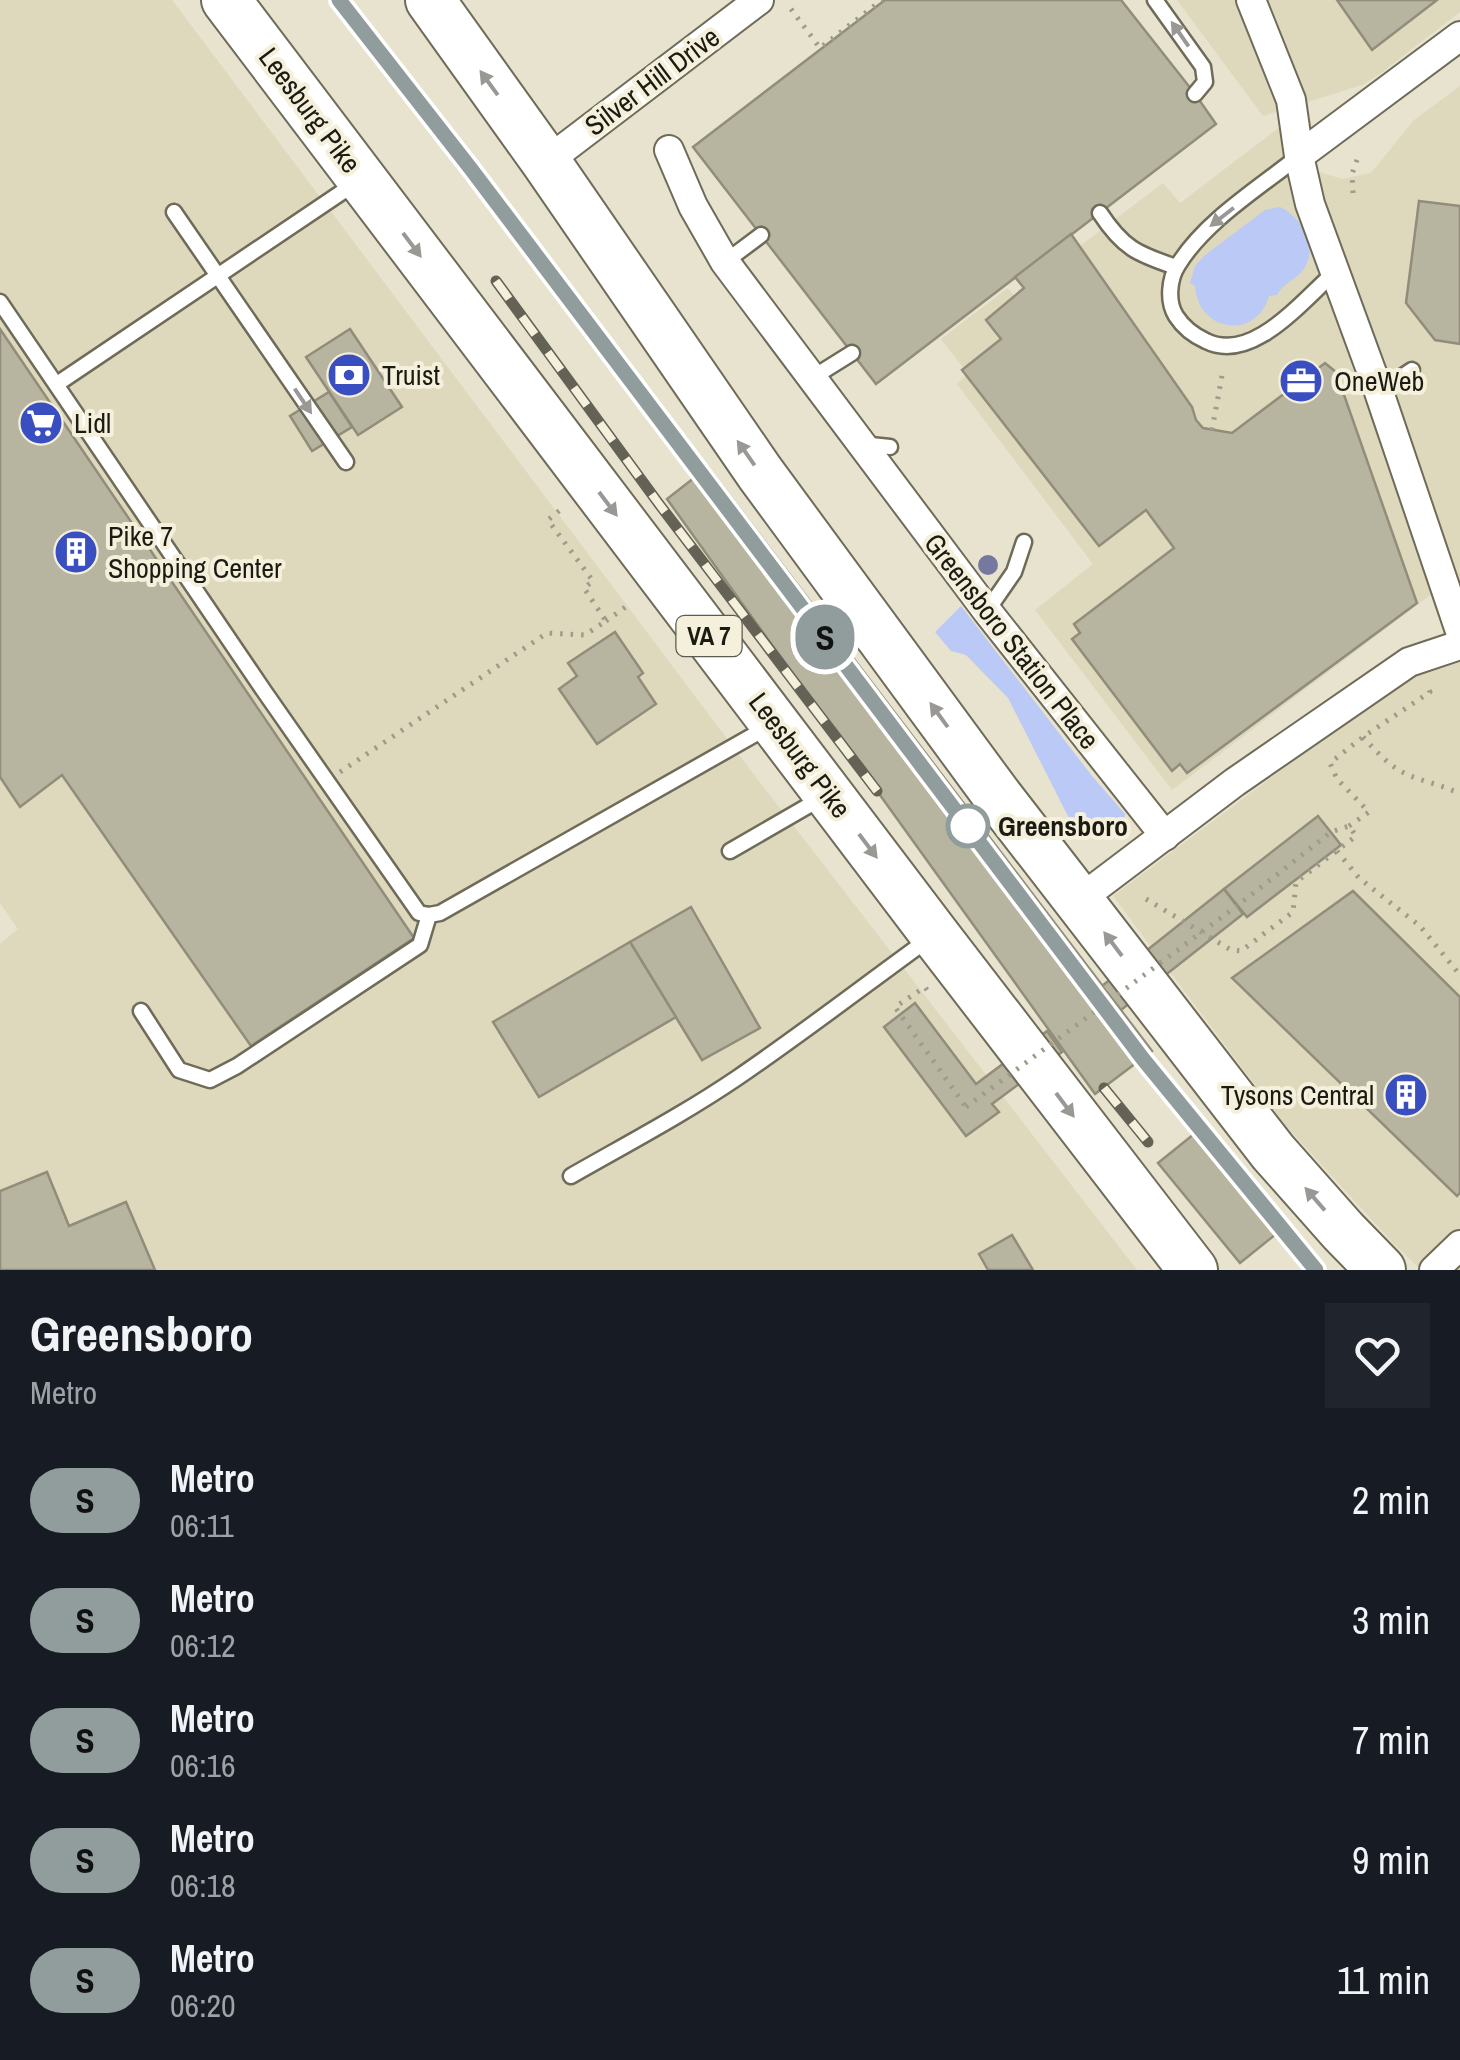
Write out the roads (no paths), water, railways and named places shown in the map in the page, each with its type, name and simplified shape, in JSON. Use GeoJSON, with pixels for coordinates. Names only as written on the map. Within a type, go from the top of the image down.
{"type":"FeatureCollection","features":[{"type":"Feature","properties":{"kind":"highway","name":"Leesburg Pike"},"geometry":{"type":"LineString","coordinates":[[226,0],[934,934],[1194,1270]]}},
{"type":"Feature","properties":{"kind":"highway"},"geometry":{"type":"LineString","coordinates":[[430,0],[760,472],[996,794],[1273,1152],[1381,1270]]}},
{"type":"Feature","properties":{"kind":"street","name":"Silver Hill Drive"},"geometry":{"type":"LineString","coordinates":[[546,162],[759,0]]}},
{"type":"Feature","properties":{"kind":"street"},"geometry":{"type":"LineString","coordinates":[[1251,0],[1291,100],[1298,156],[1310,204],[1460,631]]}},
{"type":"Feature","properties":{"kind":"street"},"geometry":{"type":"LineString","coordinates":[[1298,156],[1460,36]]}},
{"type":"Feature","properties":{"kind":"street","name":"Greensboro Station Place"},"geometry":{"type":"LineString","coordinates":[[670,150],[693,206],[725,262],[987,611],[1166,836]]}},
{"type":"Feature","properties":{"kind":"street"},"geometry":{"type":"LineString","coordinates":[[1079,900],[1234,782],[1408,662],[1460,645]]}},
{"type":"Feature","properties":{"kind":"street"},"geometry":{"type":"LineString","coordinates":[[1434,1270],[1460,1244]]}},
{"type":"Feature","properties":{"kind":"lane"},"geometry":{"type":"LineString","coordinates":[[1156,0],[1204,68],[1205,82],[1195,94]]}},
{"type":"Feature","properties":{"kind":"lane"},"geometry":{"type":"LineString","coordinates":[[1298,156],[1206,230],[1176,267],[1170,294],[1176,316],[1194,335],[1216,346],[1236,346],[1262,338],[1334,273]]}},
{"type":"Feature","properties":{"kind":"lane"},"geometry":{"type":"LineString","coordinates":[[57,384],[362,179]]}},
{"type":"Feature","properties":{"kind":"lane"},"geometry":{"type":"LineString","coordinates":[[174,212],[346,462]]}},
{"type":"Feature","properties":{"kind":"lane"},"geometry":{"type":"LineString","coordinates":[[1100,212],[1128,247],[1176,267]]}},
{"type":"Feature","properties":{"kind":"lane"},"geometry":{"type":"LineString","coordinates":[[725,262],[761,235]]}},
{"type":"Feature","properties":{"kind":"lane"},"geometry":{"type":"LineString","coordinates":[[0,302],[420,913],[440,913],[775,722]]}},
{"type":"Feature","properties":{"kind":"lane"},"geometry":{"type":"LineString","coordinates":[[811,379],[852,353]]}},
{"type":"Feature","properties":{"kind":"lane"},"geometry":{"type":"LineString","coordinates":[[1379,392],[1412,370]]}},
{"type":"Feature","properties":{"kind":"lane"},"geometry":{"type":"LineString","coordinates":[[860,444],[890,447]]}},
{"type":"Feature","properties":{"kind":"lane"},"geometry":{"type":"LineString","coordinates":[[987,611],[1014,572],[1024,542]]}},
{"type":"Feature","properties":{"kind":"lane"},"geometry":{"type":"LineString","coordinates":[[730,851],[830,794]]}},
{"type":"Feature","properties":{"kind":"lane"},"geometry":{"type":"LineString","coordinates":[[141,1011],[179,1070],[210,1080],[420,945],[429,915]]}},
{"type":"Feature","properties":{"kind":"lane"},"geometry":{"type":"LineString","coordinates":[[571,1176],[735,1079],[934,934]]}},
{"type":"Feature","properties":{"kind":"railway"},"geometry":{"type":"LineString","coordinates":[[533,252],[918,759]]}},
{"type":"Feature","properties":{"kind":"railway"},"geometry":{"type":"LineString","coordinates":[[496,281],[877,791]]}},
{"type":"Feature","properties":{"kind":"railway"},"geometry":{"type":"LineString","coordinates":[[1143,1059],[1184,1110]]}},
{"type":"Feature","properties":{"kind":"railway"},"geometry":{"type":"LineString","coordinates":[[1104,1088],[1148,1142]]}},
{"type":"Feature","properties":{"kind":"metro line","name":"S"},"geometry":{"type":"LineString","coordinates":[[339,0],[1143,1059],[1316,1270]]}},
{"type":"Feature","properties":{"kind":"place","name":"Truist"},"geometry":{"type":"Point","coordinates":[349,375]}},
{"type":"Feature","properties":{"kind":"place","name":"OneWeb"},"geometry":{"type":"Point","coordinates":[1301,381]}},
{"type":"Feature","properties":{"kind":"place","name":"Lidl"},"geometry":{"type":"Point","coordinates":[41,423]}},
{"type":"Feature","properties":{"kind":"place","name":"Pike 7 Shopping Center"},"geometry":{"type":"Point","coordinates":[76,552]}},
{"type":"Feature","properties":{"kind":"place","name":"Greensboro"},"geometry":{"type":"Point","coordinates":[968,826]}},
{"type":"Feature","properties":{"kind":"place","name":"Tysons Central"},"geometry":{"type":"Point","coordinates":[1406,1095]}}]}
